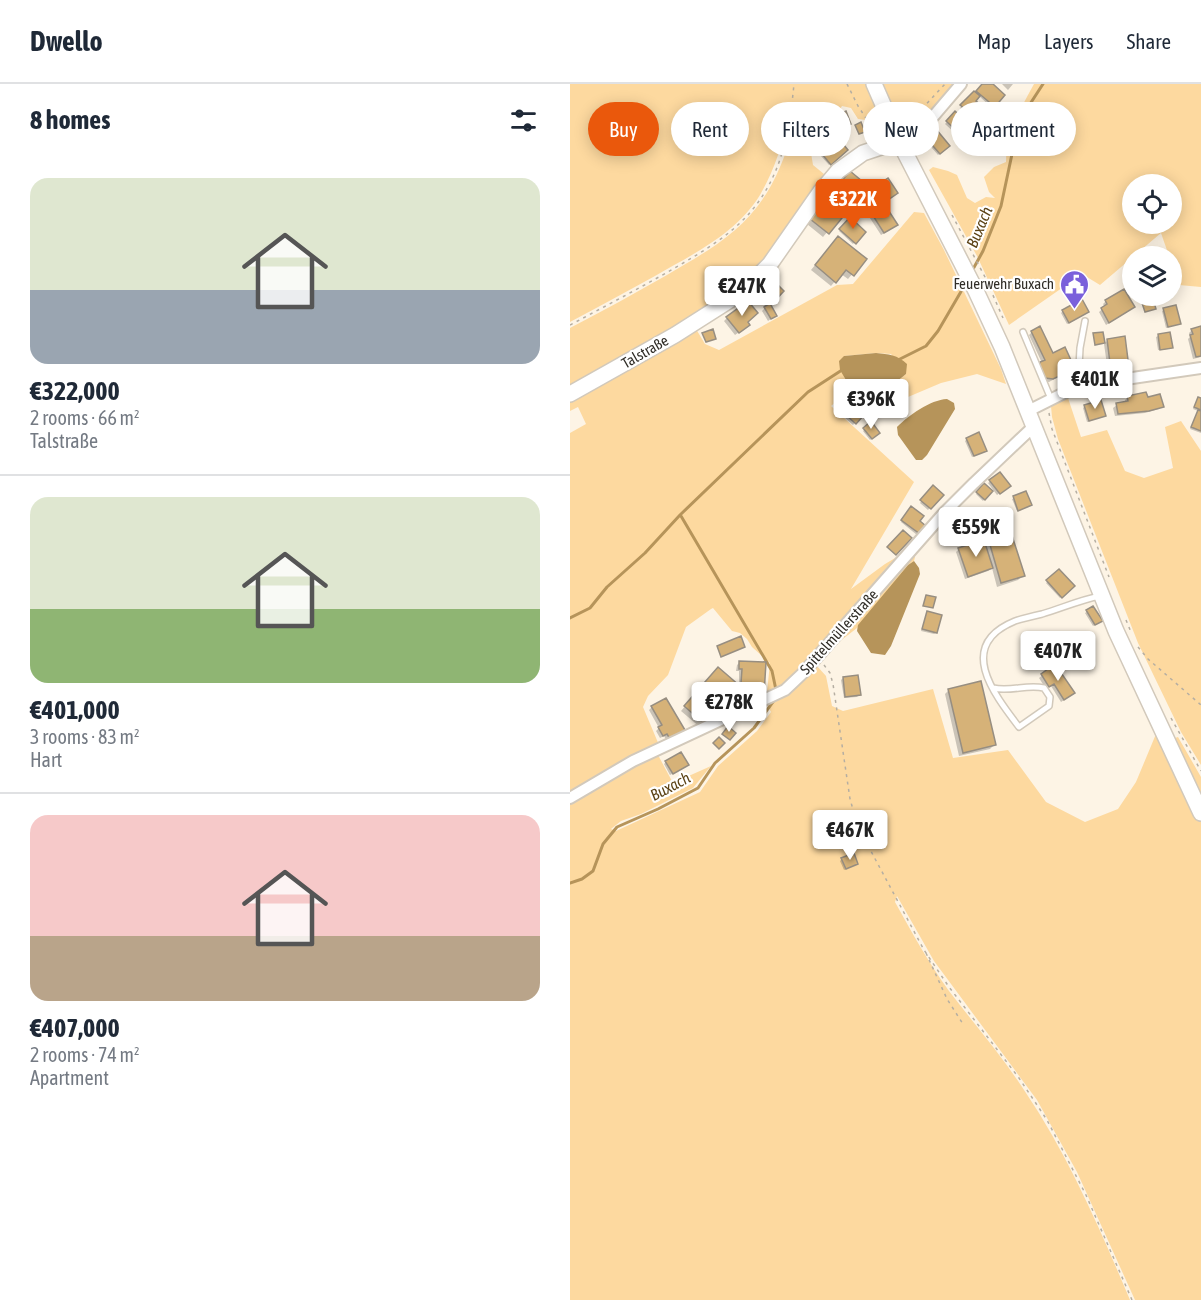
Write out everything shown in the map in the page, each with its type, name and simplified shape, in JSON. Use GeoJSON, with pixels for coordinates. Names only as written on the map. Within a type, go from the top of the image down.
{"type":"FeatureCollection","features":[{"type":"Feature","properties":{"kind":"main road"},"geometry":{"type":"LineString","coordinates":[[874,84],[882,102]]}},
{"type":"Feature","properties":{"kind":"main road","name":"Talstraße"},"geometry":{"type":"LineString","coordinates":[[570,394],[675,335],[741,293],[770,264],[821,191],[838,171],[863,153]]}},
{"type":"Feature","properties":{"kind":"main road"},"geometry":{"type":"LineString","coordinates":[[908,156],[966,255],[976,291],[1002,346],[1102,596],[1201,813]]}},
{"type":"Feature","properties":{"kind":"street"},"geometry":{"type":"LineString","coordinates":[[939,110],[961,84]]}},
{"type":"Feature","properties":{"kind":"street"},"geometry":{"type":"LineString","coordinates":[[1028,411],[1078,386],[1201,368]]}},
{"type":"Feature","properties":{"kind":"street","name":"Spittelmüllerstraße"},"geometry":{"type":"LineString","coordinates":[[570,798],[633,761],[785,690],[804,674],[945,513],[1034,426]]}},
{"type":"Feature","properties":{"kind":"lane"},"geometry":{"type":"LineString","coordinates":[[1078,386],[1085,321]]}},
{"type":"Feature","properties":{"kind":"lane"},"geometry":{"type":"LineString","coordinates":[[1023,332],[1048,400]]}},
{"type":"Feature","properties":{"kind":"lane"},"geometry":{"type":"LineString","coordinates":[[993,688],[1004,690],[1035,686],[1044,688],[1050,697],[1049,706],[1019,727],[993,688],[985,674],[982,661],[985,648],[991,637],[1016,621],[1102,596]]}},
{"type":"Feature","properties":{"kind":"path"},"geometry":{"type":"LineString","coordinates":[[570,325],[708,248],[745,218],[760,200],[781,158],[788,134],[794,84]]}},
{"type":"Feature","properties":{"kind":"path"},"geometry":{"type":"LineString","coordinates":[[847,84],[863,113]]}},
{"type":"Feature","properties":{"kind":"path"},"geometry":{"type":"LineString","coordinates":[[966,255],[985,277]]}},
{"type":"Feature","properties":{"kind":"path"},"geometry":{"type":"LineString","coordinates":[[1048,400],[1047,407],[1052,429],[1109,579]]}},
{"type":"Feature","properties":{"kind":"path"},"geometry":{"type":"LineString","coordinates":[[1124,615],[1133,635]]}},
{"type":"Feature","properties":{"kind":"path"},"geometry":{"type":"LineString","coordinates":[[1142,657],[1137,646],[1148,659],[1201,705]]}},
{"type":"Feature","properties":{"kind":"path"},"geometry":{"type":"LineString","coordinates":[[816,658],[825,666],[833,684],[854,819],[924,950],[947,999],[963,1024]]}},
{"type":"Feature","properties":{"kind":"path"},"geometry":{"type":"LineString","coordinates":[[1171,717],[1201,771]]}},
{"type":"Feature","properties":{"kind":"path"},"geometry":{"type":"LineString","coordinates":[[924,950],[949,987],[1019,1078],[1047,1120],[1086,1196],[1132,1300]]}},
{"type":"Feature","properties":{"kind":"shaded area"},"geometry":{"type":"Polygon","coordinates":[[[570,84],[867,84],[874,102],[863,102],[863,120],[858,119],[851,108],[851,102],[761,102],[761,156],[778,156],[760,195],[750,209],[713,242],[570,322],[570,84]]]}},
{"type":"Feature","properties":{"kind":"shaded area"},"geometry":{"type":"Polygon","coordinates":[[[881,84],[956,84],[939,106],[939,102],[889,102],[881,84]]]}},
{"type":"Feature","properties":{"kind":"shaded area"},"geometry":{"type":"Polygon","coordinates":[[[1034,84],[1201,84],[1201,287],[1182,285],[1182,246],[1166,246],[1161,234],[1182,234],[1182,174],[1122,174],[1122,234],[1160,234],[1146,246],[1122,246],[1122,266],[1100,285],[1082,274],[1009,325],[977,256],[929,170],[933,167],[957,175],[967,198],[975,203],[986,197],[995,198],[989,192],[984,177],[994,167],[1006,162],[1007,156],[1076,156],[1076,102],[1024,102],[1034,84]]]}},
{"type":"Feature","properties":{"kind":"shaded area"},"geometry":{"type":"Polygon","coordinates":[[[785,156],[812,156],[813,165],[824,174],[763,261],[732,290],[645,344],[570,385],[570,328],[686,264],[719,243],[734,231],[759,204],[785,156]]]}},
{"type":"Feature","properties":{"kind":"shaded area"},"geometry":{"type":"Polygon","coordinates":[[[914,212],[924,213],[944,250],[1006,384],[977,374],[941,383],[908,397],[878,415],[856,397],[843,396],[831,406],[914,482],[851,589],[907,551],[915,557],[857,628],[839,642],[817,666],[826,676],[832,706],[843,711],[933,689],[953,758],[1008,750],[1046,802],[1085,822],[1118,809],[1136,782],[1156,734],[1201,822],[1201,1300],[1135,1300],[1077,1172],[1037,1100],[934,961],[897,896],[895,902],[935,970],[1042,1117],[1070,1168],[1130,1300],[570,1300],[570,802],[598,783],[658,755],[673,783],[711,766],[693,788],[641,814],[621,821],[611,829],[616,831],[700,792],[718,766],[757,731],[771,712],[766,702],[770,663],[740,633],[732,631],[713,608],[686,627],[668,675],[648,696],[643,707],[659,745],[570,795],[570,433],[586,424],[578,407],[570,411],[570,401],[696,329],[705,344],[719,350],[837,285],[853,284],[914,212]],[[891,354],[844,356],[892,385],[906,374],[891,354]]]}},
{"type":"Feature","properties":{"kind":"shaded area"},"geometry":{"type":"Polygon","coordinates":[[[876,353],[904,361],[907,364],[906,374],[879,389],[864,390],[849,385],[840,370],[839,361],[844,356],[876,353]]]}},
{"type":"Feature","properties":{"kind":"shaded area"},"geometry":{"type":"Polygon","coordinates":[[[1068,398],[1081,437],[1107,430],[1125,471],[1144,478],[1173,468],[1165,427],[1181,421],[1201,451],[1201,765],[1181,732],[1138,643],[1058,439],[1051,406],[1068,398]]]}},
{"type":"Feature","properties":{"kind":"shaded area"},"geometry":{"type":"Polygon","coordinates":[[[947,399],[954,403],[955,409],[927,455],[922,460],[916,460],[898,435],[897,427],[920,409],[947,399]]]}},
{"type":"Feature","properties":{"kind":"shaded area"},"geometry":{"type":"Polygon","coordinates":[[[914,561],[920,574],[891,646],[885,655],[871,653],[857,631],[858,625],[908,565],[914,561]]]}},
{"type":"Feature","properties":{"kind":"shaded area"},"geometry":{"type":"Polygon","coordinates":[[[1178,737],[1201,777],[1201,806],[1172,739],[1178,737]]]}},
{"type":"Feature","properties":{"kind":"building"},"geometry":{"type":"Polygon","coordinates":[[[982,84],[993,84],[1005,95],[999,102],[989,102],[976,91],[982,84]]]}},
{"type":"Feature","properties":{"kind":"building"},"geometry":{"type":"Polygon","coordinates":[[[974,91],[980,96],[977,102],[963,102],[974,91]]]}},
{"type":"Feature","properties":{"kind":"building"},"geometry":{"type":"Polygon","coordinates":[[[951,115],[951,126],[946,121],[951,115]]]}},
{"type":"Feature","properties":{"kind":"building"},"geometry":{"type":"Polygon","coordinates":[[[861,122],[863,133],[859,134],[855,125],[861,122]]]}},
{"type":"Feature","properties":{"kind":"building"},"geometry":{"type":"Polygon","coordinates":[[[939,133],[950,146],[939,153],[939,133]]]}},
{"type":"Feature","properties":{"kind":"building"},"geometry":{"type":"Polygon","coordinates":[[[824,156],[841,156],[831,165],[824,156]]]}},
{"type":"Feature","properties":{"kind":"building"},"geometry":{"type":"Polygon","coordinates":[[[850,171],[868,186],[829,234],[810,219],[850,171]]]}},
{"type":"Feature","properties":{"kind":"building"},"geometry":{"type":"Polygon","coordinates":[[[888,178],[898,193],[885,202],[875,187],[888,178]]]}},
{"type":"Feature","properties":{"kind":"building"},"geometry":{"type":"Polygon","coordinates":[[[883,202],[898,225],[884,233],[870,211],[883,202]]]}},
{"type":"Feature","properties":{"kind":"building"},"geometry":{"type":"Polygon","coordinates":[[[850,217],[866,232],[856,244],[839,229],[850,217]]]}},
{"type":"Feature","properties":{"kind":"building"},"geometry":{"type":"Polygon","coordinates":[[[838,236],[867,259],[854,276],[846,270],[836,283],[815,265],[838,236]]]}},
{"type":"Feature","properties":{"kind":"building"},"geometry":{"type":"Polygon","coordinates":[[[772,279],[784,291],[771,305],[777,316],[771,319],[764,307],[769,304],[758,294],[772,279]]]}},
{"type":"Feature","properties":{"kind":"building"},"geometry":{"type":"Polygon","coordinates":[[[1122,290],[1122,306],[1135,307],[1109,323],[1101,308],[1107,304],[1105,300],[1122,290]]]}},
{"type":"Feature","properties":{"kind":"building"},"geometry":{"type":"Polygon","coordinates":[[[1082,299],[1089,312],[1069,323],[1062,310],[1082,299]]]}},
{"type":"Feature","properties":{"kind":"building"},"geometry":{"type":"Polygon","coordinates":[[[748,301],[758,313],[748,322],[750,325],[739,333],[726,317],[748,301]]]}},
{"type":"Feature","properties":{"kind":"building"},"geometry":{"type":"Polygon","coordinates":[[[1143,306],[1155,306],[1156,309],[1145,312],[1143,306]]]}},
{"type":"Feature","properties":{"kind":"building"},"geometry":{"type":"Polygon","coordinates":[[[1176,306],[1181,324],[1168,327],[1163,308],[1176,306]]]}},
{"type":"Feature","properties":{"kind":"building"},"geometry":{"type":"Polygon","coordinates":[[[1040,326],[1053,353],[1065,347],[1075,369],[1053,379],[1045,378],[1039,367],[1040,362],[1045,360],[1031,331],[1040,326]]]}},
{"type":"Feature","properties":{"kind":"building"},"geometry":{"type":"Polygon","coordinates":[[[1201,326],[1201,356],[1196,357],[1190,335],[1193,334],[1191,329],[1201,326]]]}},
{"type":"Feature","properties":{"kind":"building"},"geometry":{"type":"Polygon","coordinates":[[[713,329],[716,339],[706,342],[702,333],[713,329]]]}},
{"type":"Feature","properties":{"kind":"building"},"geometry":{"type":"Polygon","coordinates":[[[1103,332],[1105,343],[1095,345],[1093,333],[1103,332]]]}},
{"type":"Feature","properties":{"kind":"building"},"geometry":{"type":"Polygon","coordinates":[[[1170,332],[1173,348],[1160,350],[1158,334],[1170,332]]]}},
{"type":"Feature","properties":{"kind":"building"},"geometry":{"type":"Polygon","coordinates":[[[1125,336],[1128,360],[1110,363],[1107,339],[1125,336]]]}},
{"type":"Feature","properties":{"kind":"building"},"geometry":{"type":"Polygon","coordinates":[[[1092,362],[1095,373],[1086,375],[1084,364],[1092,362]]]}},
{"type":"Feature","properties":{"kind":"building"},"geometry":{"type":"Polygon","coordinates":[[[1146,392],[1148,397],[1160,394],[1164,407],[1118,414],[1116,403],[1128,401],[1127,396],[1146,392]]]}},
{"type":"Feature","properties":{"kind":"building"},"geometry":{"type":"Polygon","coordinates":[[[1198,397],[1201,398],[1201,410],[1194,407],[1198,397]]]}},
{"type":"Feature","properties":{"kind":"building"},"geometry":{"type":"Polygon","coordinates":[[[1101,400],[1106,416],[1089,421],[1084,405],[1101,400]]]}},
{"type":"Feature","properties":{"kind":"building"},"geometry":{"type":"Polygon","coordinates":[[[842,401],[852,410],[854,407],[864,415],[856,424],[837,407],[842,401]]]}},
{"type":"Feature","properties":{"kind":"building"},"geometry":{"type":"Polygon","coordinates":[[[1198,410],[1201,411],[1201,431],[1191,427],[1198,410]]]}},
{"type":"Feature","properties":{"kind":"building"},"geometry":{"type":"Polygon","coordinates":[[[871,421],[880,433],[872,439],[863,428],[871,421]]]}},
{"type":"Feature","properties":{"kind":"building"},"geometry":{"type":"Polygon","coordinates":[[[979,432],[987,451],[974,456],[966,438],[979,432]]]}},
{"type":"Feature","properties":{"kind":"building"},"geometry":{"type":"Polygon","coordinates":[[[1000,472],[1011,486],[1000,494],[989,480],[1000,472]]]}},
{"type":"Feature","properties":{"kind":"building"},"geometry":{"type":"Polygon","coordinates":[[[984,483],[993,491],[985,500],[976,492],[984,483]]]}},
{"type":"Feature","properties":{"kind":"building"},"geometry":{"type":"Polygon","coordinates":[[[933,485],[944,495],[931,509],[920,500],[933,485]]]}},
{"type":"Feature","properties":{"kind":"building"},"geometry":{"type":"Polygon","coordinates":[[[1026,491],[1032,505],[1018,511],[1013,496],[1026,491]]]}},
{"type":"Feature","properties":{"kind":"building"},"geometry":{"type":"Polygon","coordinates":[[[911,506],[924,516],[920,521],[926,526],[920,534],[901,520],[911,506]]]}},
{"type":"Feature","properties":{"kind":"building"},"geometry":{"type":"Polygon","coordinates":[[[1006,517],[1025,576],[1001,583],[984,524],[1006,517]]]}},
{"type":"Feature","properties":{"kind":"building"},"geometry":{"type":"Polygon","coordinates":[[[903,530],[912,538],[896,555],[887,547],[903,530]]]}},
{"type":"Feature","properties":{"kind":"building"},"geometry":{"type":"Polygon","coordinates":[[[984,540],[993,568],[968,577],[958,548],[984,540]]]}},
{"type":"Feature","properties":{"kind":"building"},"geometry":{"type":"Polygon","coordinates":[[[1059,569],[1075,586],[1062,598],[1046,580],[1059,569]]]}},
{"type":"Feature","properties":{"kind":"building"},"geometry":{"type":"Polygon","coordinates":[[[926,595],[936,597],[933,608],[923,606],[926,595]]]}},
{"type":"Feature","properties":{"kind":"building"},"geometry":{"type":"Polygon","coordinates":[[[1093,606],[1103,621],[1095,625],[1086,610],[1093,606]]]}},
{"type":"Feature","properties":{"kind":"building"},"geometry":{"type":"Polygon","coordinates":[[[927,611],[942,615],[937,633],[922,629],[927,611]]]}},
{"type":"Feature","properties":{"kind":"building"},"geometry":{"type":"Polygon","coordinates":[[[741,636],[745,647],[721,657],[717,646],[741,636]]]}},
{"type":"Feature","properties":{"kind":"building"},"geometry":{"type":"Polygon","coordinates":[[[739,661],[766,662],[764,695],[754,695],[755,684],[741,683],[742,669],[739,669],[739,661]]]}},
{"type":"Feature","properties":{"kind":"building"},"geometry":{"type":"Polygon","coordinates":[[[1055,664],[1075,693],[1064,700],[1054,684],[1049,687],[1041,674],[1055,664]]]}},
{"type":"Feature","properties":{"kind":"building"},"geometry":{"type":"Polygon","coordinates":[[[718,667],[740,686],[706,725],[684,706],[718,667]]]}},
{"type":"Feature","properties":{"kind":"building"},"geometry":{"type":"Polygon","coordinates":[[[858,675],[861,695],[845,697],[843,677],[858,675]]]}},
{"type":"Feature","properties":{"kind":"building"},"geometry":{"type":"Polygon","coordinates":[[[981,681],[996,745],[963,753],[948,689],[981,681]]]}},
{"type":"Feature","properties":{"kind":"building"},"geometry":{"type":"Polygon","coordinates":[[[666,698],[685,730],[670,739],[667,734],[663,736],[658,727],[662,725],[651,706],[666,698]]]}},
{"type":"Feature","properties":{"kind":"building"},"geometry":{"type":"Polygon","coordinates":[[[728,726],[736,733],[730,740],[722,734],[728,726]]]}},
{"type":"Feature","properties":{"kind":"building"},"geometry":{"type":"Polygon","coordinates":[[[719,737],[725,743],[719,749],[713,743],[719,737]]]}},
{"type":"Feature","properties":{"kind":"building"},"geometry":{"type":"Polygon","coordinates":[[[681,752],[689,765],[673,774],[665,761],[681,752]]]}},
{"type":"Feature","properties":{"kind":"building"},"geometry":{"type":"Polygon","coordinates":[[[854,853],[858,864],[846,869],[841,858],[854,853]]]}},
{"type":"Feature","properties":{"kind":"waterway","name":"Buxach"},"geometry":{"type":"LineString","coordinates":[[972,271],[983,251],[1001,206],[1019,121],[1043,84]]}},
{"type":"Feature","properties":{"kind":"waterway","name":"Buxach"},"geometry":{"type":"LineString","coordinates":[[900,359],[926,346],[938,331],[966,283]]}},
{"type":"Feature","properties":{"kind":"waterway","name":"Buxach"},"geometry":{"type":"LineString","coordinates":[[570,618],[590,608],[607,587],[645,553],[680,515],[808,392],[842,370]]}},
{"type":"Feature","properties":{"kind":"waterway","name":"Buxach"},"geometry":{"type":"LineString","coordinates":[[681,516],[772,671],[776,690]]}},
{"type":"Feature","properties":{"kind":"waterway","name":"Buxach"},"geometry":{"type":"LineString","coordinates":[[570,883],[582,879],[593,871],[603,844],[617,827],[698,788],[715,763],[754,728],[775,699]]}},
{"type":"Feature","properties":{"kind":"place","name":"Feuerwehr Buxach"},"geometry":{"type":"Point","coordinates":[1075,310]}}]}
